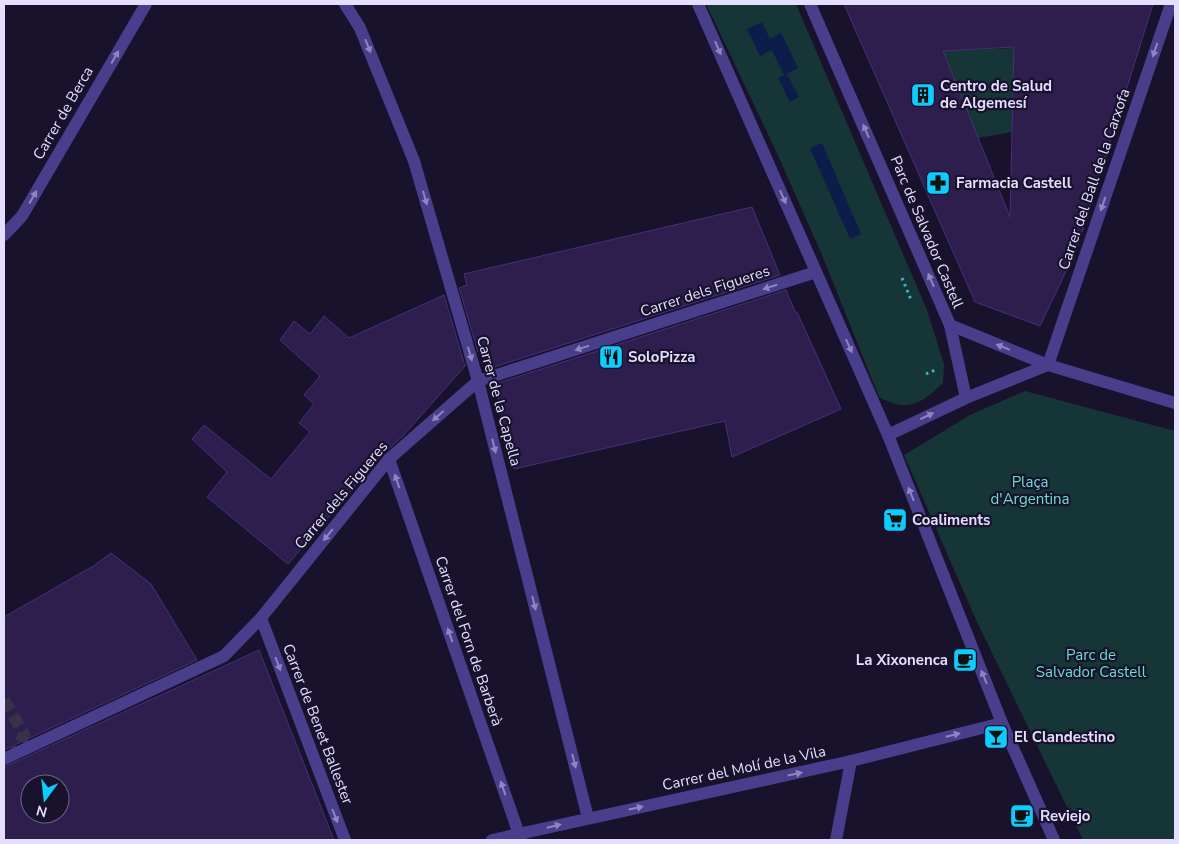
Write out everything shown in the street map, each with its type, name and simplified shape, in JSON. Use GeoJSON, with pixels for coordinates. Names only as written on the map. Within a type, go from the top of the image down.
{"type":"FeatureCollection","features":[{"type":"Feature","properties":{"kind":"street","name":"Carrer de Berca"},"geometry":{"type":"LineString","coordinates":[[4,235],[22,216],[146,4]]}},
{"type":"Feature","properties":{"kind":"street","name":"Carrer de la Capella"},"geometry":{"type":"LineString","coordinates":[[345,4],[360,28],[414,161],[478,381],[588,818]]}},
{"type":"Feature","properties":{"kind":"street"},"geometry":{"type":"LineString","coordinates":[[698,4],[888,435],[1002,723],[1054,840]]}},
{"type":"Feature","properties":{"kind":"street","name":"Parc de Salvador Castell"},"geometry":{"type":"LineString","coordinates":[[810,4],[950,325],[966,398]]}},
{"type":"Feature","properties":{"kind":"street","name":"Carrer del Ball de la Carxofa"},"geometry":{"type":"LineString","coordinates":[[1048,365],[1171,4]]}},
{"type":"Feature","properties":{"kind":"street","name":"Carrer dels Figueres"},"geometry":{"type":"LineString","coordinates":[[4,759],[224,656],[261,618],[389,459],[478,381],[816,272]]}},
{"type":"Feature","properties":{"kind":"street"},"geometry":{"type":"LineString","coordinates":[[950,325],[1048,365],[1175,404]]}},
{"type":"Feature","properties":{"kind":"street"},"geometry":{"type":"LineString","coordinates":[[888,435],[966,398],[1048,365]]}},
{"type":"Feature","properties":{"kind":"street","name":"Carrer del Forn de Barberà"},"geometry":{"type":"LineString","coordinates":[[389,459],[520,837]]}},
{"type":"Feature","properties":{"kind":"street","name":"Carrer de Benet Ballester"},"geometry":{"type":"LineString","coordinates":[[261,618],[344,840]]}},
{"type":"Feature","properties":{"kind":"street","name":"Carrer del Molí de la Vila"},"geometry":{"type":"LineString","coordinates":[[492,840],[520,837],[588,818],[851,761],[1002,723]]}},
{"type":"Feature","properties":{"kind":"street"},"geometry":{"type":"LineString","coordinates":[[836,840],[851,761]]}},
{"type":"Feature","properties":{"kind":"green space"},"geometry":{"type":"Polygon","coordinates":[[[706,4],[796,4],[927,310],[944,364],[943,383],[921,401],[914,404],[898,405],[879,397],[822,255],[776,151],[706,4]]]}},
{"type":"Feature","properties":{"kind":"green space"},"geometry":{"type":"Polygon","coordinates":[[[1014,48],[1012,132],[978,138],[943,51],[1014,48]]]}},
{"type":"Feature","properties":{"kind":"green space","name":"Plaça d'Argentina"},"geometry":{"type":"Polygon","coordinates":[[[1025,391],[1175,431],[1175,840],[1083,840],[977,622],[904,455],[970,415],[1025,391]]]}},
{"type":"Feature","properties":{"kind":"water"},"geometry":{"type":"Polygon","coordinates":[[[762,22],[770,39],[781,33],[798,68],[787,74],[799,97],[790,102],[778,78],[784,75],[772,50],[760,56],[747,29],[762,22]]]}},
{"type":"Feature","properties":{"kind":"water"},"geometry":{"type":"Polygon","coordinates":[[[822,143],[861,234],[850,239],[810,148],[822,143]]]}},
{"type":"Feature","properties":{"kind":"building"},"geometry":{"type":"Polygon","coordinates":[[[844,4],[1153,4],[1077,248],[1040,326],[975,302],[844,4]],[[1014,47],[943,51],[1010,217],[1014,47]]]}},
{"type":"Feature","properties":{"kind":"building"},"geometry":{"type":"Polygon","coordinates":[[[752,207],[780,275],[491,368],[486,343],[478,352],[459,288],[467,285],[464,274],[752,207]]]}},
{"type":"Feature","properties":{"kind":"building"},"geometry":{"type":"Polygon","coordinates":[[[786,290],[841,409],[732,457],[725,421],[514,469],[495,384],[786,290]]]}},
{"type":"Feature","properties":{"kind":"building"},"geometry":{"type":"Polygon","coordinates":[[[444,295],[465,366],[403,436],[383,454],[288,564],[207,497],[227,472],[192,439],[204,425],[271,479],[310,432],[299,423],[314,404],[304,395],[320,376],[280,340],[294,321],[310,334],[324,316],[349,338],[444,295]]]}},
{"type":"Feature","properties":{"kind":"building"},"geometry":{"type":"Polygon","coordinates":[[[111,553],[151,584],[197,660],[4,750],[4,617],[95,565],[111,553]]]}},
{"type":"Feature","properties":{"kind":"building"},"geometry":{"type":"Polygon","coordinates":[[[259,650],[334,840],[4,840],[4,767],[259,650]]]}},
{"type":"Feature","properties":{"kind":"tunnel"},"geometry":{"type":"LineString","coordinates":[[4,700],[24,734],[16,753]]}},
{"type":"Feature","properties":{"kind":"place","name":"Centro de Salud de Algemesí"},"geometry":{"type":"Point","coordinates":[923,95]}},
{"type":"Feature","properties":{"kind":"place","name":"Farmacia Castell"},"geometry":{"type":"Point","coordinates":[938,183]}},
{"type":"Feature","properties":{"kind":"place","name":"SoloPizza"},"geometry":{"type":"Point","coordinates":[611,357]}},
{"type":"Feature","properties":{"kind":"place","name":"Coaliments"},"geometry":{"type":"Point","coordinates":[895,520]}},
{"type":"Feature","properties":{"kind":"place","name":"La Xixonenca"},"geometry":{"type":"Point","coordinates":[965,660]}},
{"type":"Feature","properties":{"kind":"place","name":"El Clandestino"},"geometry":{"type":"Point","coordinates":[996,737]}},
{"type":"Feature","properties":{"kind":"place","name":"Reviejo"},"geometry":{"type":"Point","coordinates":[1022,816]}}]}
